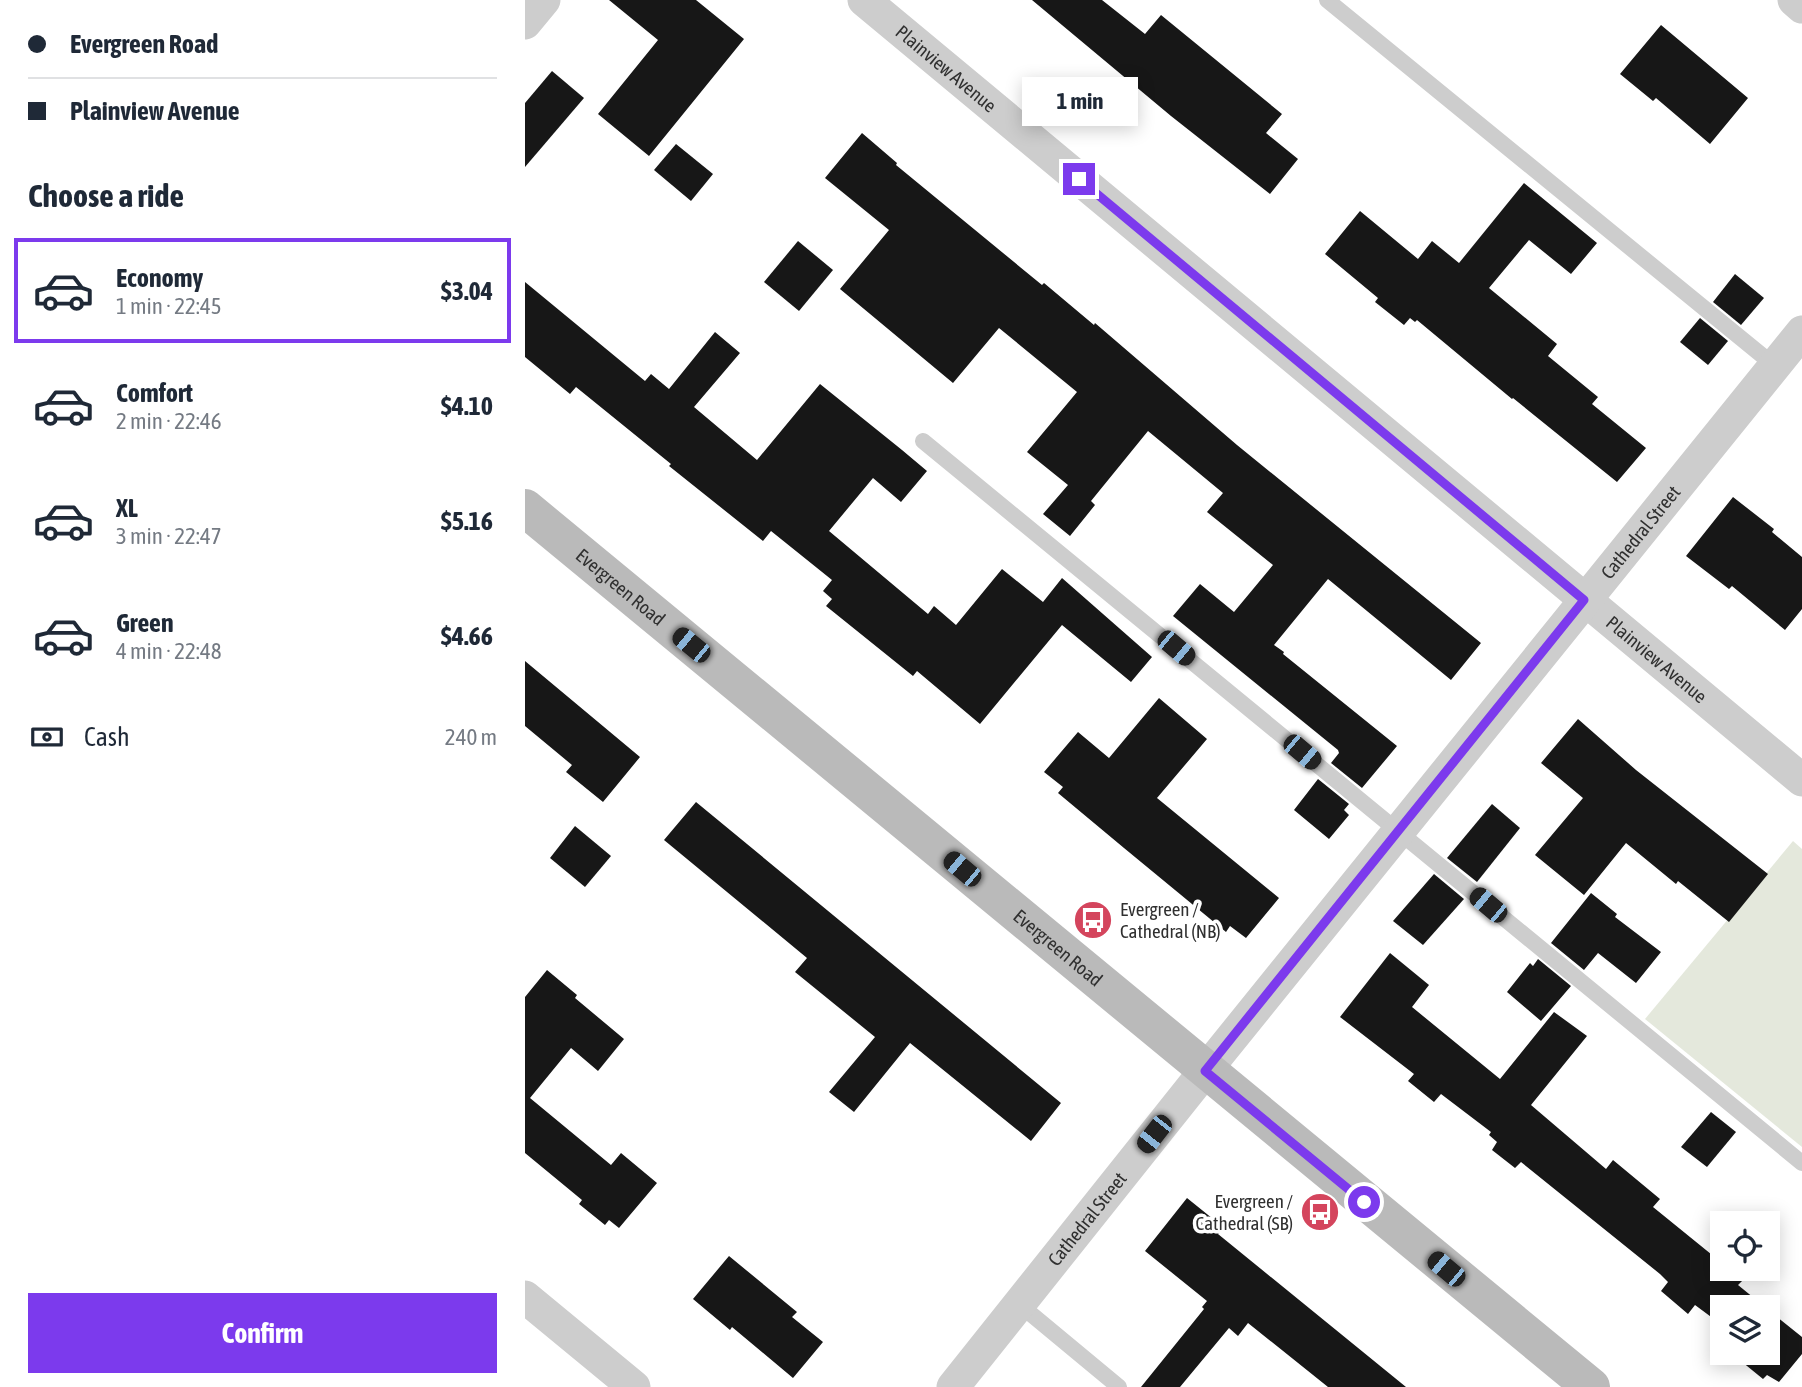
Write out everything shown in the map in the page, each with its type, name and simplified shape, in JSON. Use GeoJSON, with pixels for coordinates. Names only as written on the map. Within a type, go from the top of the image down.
{"type":"FeatureCollection","features":[{"type":"Feature","properties":{"kind":"street"},"geometry":{"type":"LineString","coordinates":[[525,23],[544,0]]}},
{"type":"Feature","properties":{"kind":"street","name":"Plainview Avenue"},"geometry":{"type":"LineString","coordinates":[[864,0],[1802,780]]}},
{"type":"Feature","properties":{"kind":"street"},"geometry":{"type":"LineString","coordinates":[[1794,0],[1802,7]]}},
{"type":"Feature","properties":{"kind":"street","name":"Cathedral Street"},"geometry":{"type":"LineString","coordinates":[[953,1387],[1802,332]]}},
{"type":"Feature","properties":{"kind":"street","name":"Evergreen Road"},"geometry":{"type":"LineString","coordinates":[[525,508],[1591,1387]]}},
{"type":"Feature","properties":{"kind":"street"},"geometry":{"type":"LineString","coordinates":[[525,1297],[634,1387]]}},
{"type":"Feature","properties":{"kind":"lane"},"geometry":{"type":"LineString","coordinates":[[1327,0],[1775,366]]}},
{"type":"Feature","properties":{"kind":"lane"},"geometry":{"type":"LineString","coordinates":[[923,441],[1802,1163]]}},
{"type":"Feature","properties":{"kind":"lane"},"geometry":{"type":"LineString","coordinates":[[1019,1304],[1119,1387]]}},
{"type":"Feature","properties":{"kind":"shaded area"},"geometry":{"type":"Polygon","coordinates":[[[1793,841],[1802,849],[1802,1147],[1645,1019],[1793,841]]]}},
{"type":"Feature","properties":{"kind":"building"},"geometry":{"type":"Polygon","coordinates":[[[609,0],[696,0],[744,39],[649,156],[598,114],[658,40],[609,0]]]}},
{"type":"Feature","properties":{"kind":"building"},"geometry":{"type":"Polygon","coordinates":[[[1032,0],[1102,0],[1145,34],[1161,15],[1282,114],[1266,133],[1298,159],[1270,194],[1032,0]]]}},
{"type":"Feature","properties":{"kind":"building"},"geometry":{"type":"Polygon","coordinates":[[[1661,25],[1748,98],[1710,144],[1656,98],[1653,101],[1620,74],[1661,25]]]}},
{"type":"Feature","properties":{"kind":"building"},"geometry":{"type":"Polygon","coordinates":[[[552,71],[584,98],[525,167],[525,103],[552,71]]]}},
{"type":"Feature","properties":{"kind":"building"},"geometry":{"type":"Polygon","coordinates":[[[862,133],[897,163],[896,165],[1042,285],[1044,283],[1094,325],[1095,323],[1237,445],[1481,643],[1451,680],[1328,579],[1274,645],[1397,746],[1362,788],[1331,763],[1339,753],[1338,750],[1173,616],[1200,584],[1234,612],[1273,565],[1207,512],[1223,493],[1148,431],[1091,501],[1095,505],[1070,536],[1043,514],[1068,485],[1027,452],[1077,392],[999,328],[953,383],[840,289],[889,230],[825,178],[862,133]]]}},
{"type":"Feature","properties":{"kind":"building"},"geometry":{"type":"Polygon","coordinates":[[[676,144],[713,174],[691,201],[654,170],[676,144]]]}},
{"type":"Feature","properties":{"kind":"building"},"geometry":{"type":"Polygon","coordinates":[[[1524,183],[1597,243],[1571,274],[1529,240],[1489,288],[1557,344],[1548,356],[1598,397],[1592,404],[1646,448],[1617,482],[1417,320],[1415,322],[1410,318],[1404,325],[1375,302],[1378,298],[1325,254],[1360,211],[1418,259],[1432,241],[1459,263],[1524,183]]]}},
{"type":"Feature","properties":{"kind":"building"},"geometry":{"type":"Polygon","coordinates":[[[798,241],[833,270],[799,311],[764,282],[798,241]]]}},
{"type":"Feature","properties":{"kind":"building"},"geometry":{"type":"Polygon","coordinates":[[[1735,274],[1764,298],[1741,325],[1713,302],[1735,274]]]}},
{"type":"Feature","properties":{"kind":"building"},"geometry":{"type":"Polygon","coordinates":[[[525,282],[645,381],[651,374],[669,389],[715,332],[740,353],[694,407],[757,460],[820,384],[902,450],[927,471],[901,502],[873,478],[829,531],[928,614],[934,606],[956,625],[1002,569],[1043,602],[1062,578],[1152,657],[1131,682],[1062,625],[980,724],[917,671],[913,676],[826,606],[832,599],[823,591],[832,580],[771,531],[763,541],[576,387],[570,394],[525,357],[525,282]]]}},
{"type":"Feature","properties":{"kind":"building"},"geometry":{"type":"Polygon","coordinates":[[[1700,318],[1728,341],[1708,365],[1680,342],[1700,318]]]}},
{"type":"Feature","properties":{"kind":"building"},"geometry":{"type":"Polygon","coordinates":[[[1733,497],[1774,529],[1772,532],[1802,557],[1802,609],[1785,630],[1732,586],[1729,589],[1686,556],[1733,497]]]}},
{"type":"Feature","properties":{"kind":"building"},"geometry":{"type":"Polygon","coordinates":[[[525,661],[640,757],[603,802],[566,772],[572,765],[525,726],[525,661]]]}},
{"type":"Feature","properties":{"kind":"building"},"geometry":{"type":"Polygon","coordinates":[[[1159,698],[1207,739],[1157,798],[1279,898],[1246,938],[1230,926],[1226,932],[1058,793],[1063,787],[1044,772],[1078,732],[1109,758],[1159,698]]]}},
{"type":"Feature","properties":{"kind":"building"},"geometry":{"type":"Polygon","coordinates":[[[1578,719],[1636,770],[1768,874],[1729,922],[1678,881],[1676,884],[1626,843],[1584,895],[1535,855],[1583,798],[1541,763],[1578,719]]]}},
{"type":"Feature","properties":{"kind":"building"},"geometry":{"type":"Polygon","coordinates":[[[1318,779],[1349,804],[1344,810],[1349,815],[1329,839],[1294,810],[1318,779]]]}},
{"type":"Feature","properties":{"kind":"building"},"geometry":{"type":"Polygon","coordinates":[[[696,802],[1061,1103],[1031,1141],[910,1043],[854,1112],[829,1092],[875,1037],[795,972],[807,958],[664,840],[696,802]]]}},
{"type":"Feature","properties":{"kind":"building"},"geometry":{"type":"Polygon","coordinates":[[[1492,804],[1520,828],[1477,882],[1447,858],[1492,804]]]}},
{"type":"Feature","properties":{"kind":"building"},"geometry":{"type":"Polygon","coordinates":[[[575,826],[611,856],[585,887],[550,858],[575,826]]]}},
{"type":"Feature","properties":{"kind":"building"},"geometry":{"type":"Polygon","coordinates":[[[1434,874],[1464,899],[1423,945],[1393,921],[1434,874]]]}},
{"type":"Feature","properties":{"kind":"building"},"geometry":{"type":"Polygon","coordinates":[[[1591,893],[1617,914],[1615,917],[1661,952],[1636,983],[1598,953],[1584,970],[1551,943],[1591,893]]]}},
{"type":"Feature","properties":{"kind":"building"},"geometry":{"type":"Polygon","coordinates":[[[1390,953],[1429,985],[1412,1007],[1500,1079],[1554,1012],[1587,1036],[1531,1105],[1606,1169],[1613,1160],[1660,1199],[1653,1207],[1710,1253],[1710,1281],[1742,1281],[1738,1285],[1750,1295],[1710,1295],[1710,1316],[1695,1305],[1688,1314],[1661,1291],[1668,1282],[1660,1274],[1521,1162],[1515,1168],[1492,1150],[1497,1142],[1489,1135],[1491,1132],[1441,1094],[1434,1102],[1408,1081],[1414,1074],[1340,1017],[1390,953]]]}},
{"type":"Feature","properties":{"kind":"building"},"geometry":{"type":"Polygon","coordinates":[[[1538,959],[1571,986],[1541,1021],[1507,992],[1530,963],[1533,966],[1538,959]]]}},
{"type":"Feature","properties":{"kind":"building"},"geometry":{"type":"Polygon","coordinates":[[[547,970],[577,995],[575,998],[624,1039],[598,1071],[571,1048],[530,1098],[611,1165],[621,1153],[657,1183],[619,1228],[609,1220],[605,1225],[579,1204],[582,1200],[525,1153],[525,997],[547,970]]]}},
{"type":"Feature","properties":{"kind":"building"},"geometry":{"type":"Polygon","coordinates":[[[1711,1112],[1736,1132],[1707,1167],[1681,1147],[1711,1112]]]}},
{"type":"Feature","properties":{"kind":"building"},"geometry":{"type":"Polygon","coordinates":[[[1187,1198],[1223,1227],[1218,1234],[1406,1387],[1328,1387],[1248,1323],[1238,1336],[1229,1328],[1180,1387],[1141,1387],[1204,1309],[1202,1307],[1207,1301],[1145,1251],[1187,1198]]]}},
{"type":"Feature","properties":{"kind":"building"},"geometry":{"type":"Polygon","coordinates":[[[729,1256],[797,1312],[792,1317],[823,1342],[793,1378],[732,1327],[730,1330],[693,1299],[729,1256]]]}},
{"type":"Feature","properties":{"kind":"building"},"geometry":{"type":"Polygon","coordinates":[[[1780,1319],[1802,1337],[1802,1354],[1779,1382],[1767,1375],[1763,1379],[1746,1365],[1780,1365],[1780,1319]]]}},
{"type":"Feature","properties":{"kind":"place","name":"Evergreen / Cathedral (NB)"},"geometry":{"type":"Point","coordinates":[1093,920]}},
{"type":"Feature","properties":{"kind":"place","name":"Evergreen / Cathedral (SB)"},"geometry":{"type":"Point","coordinates":[1320,1212]}},
{"type":"Feature","properties":{"kind":"route"},"geometry":{"type":"LineString","coordinates":[[1079,179],[1584,600],[1205,1071],[1364,1202]]}}]}
